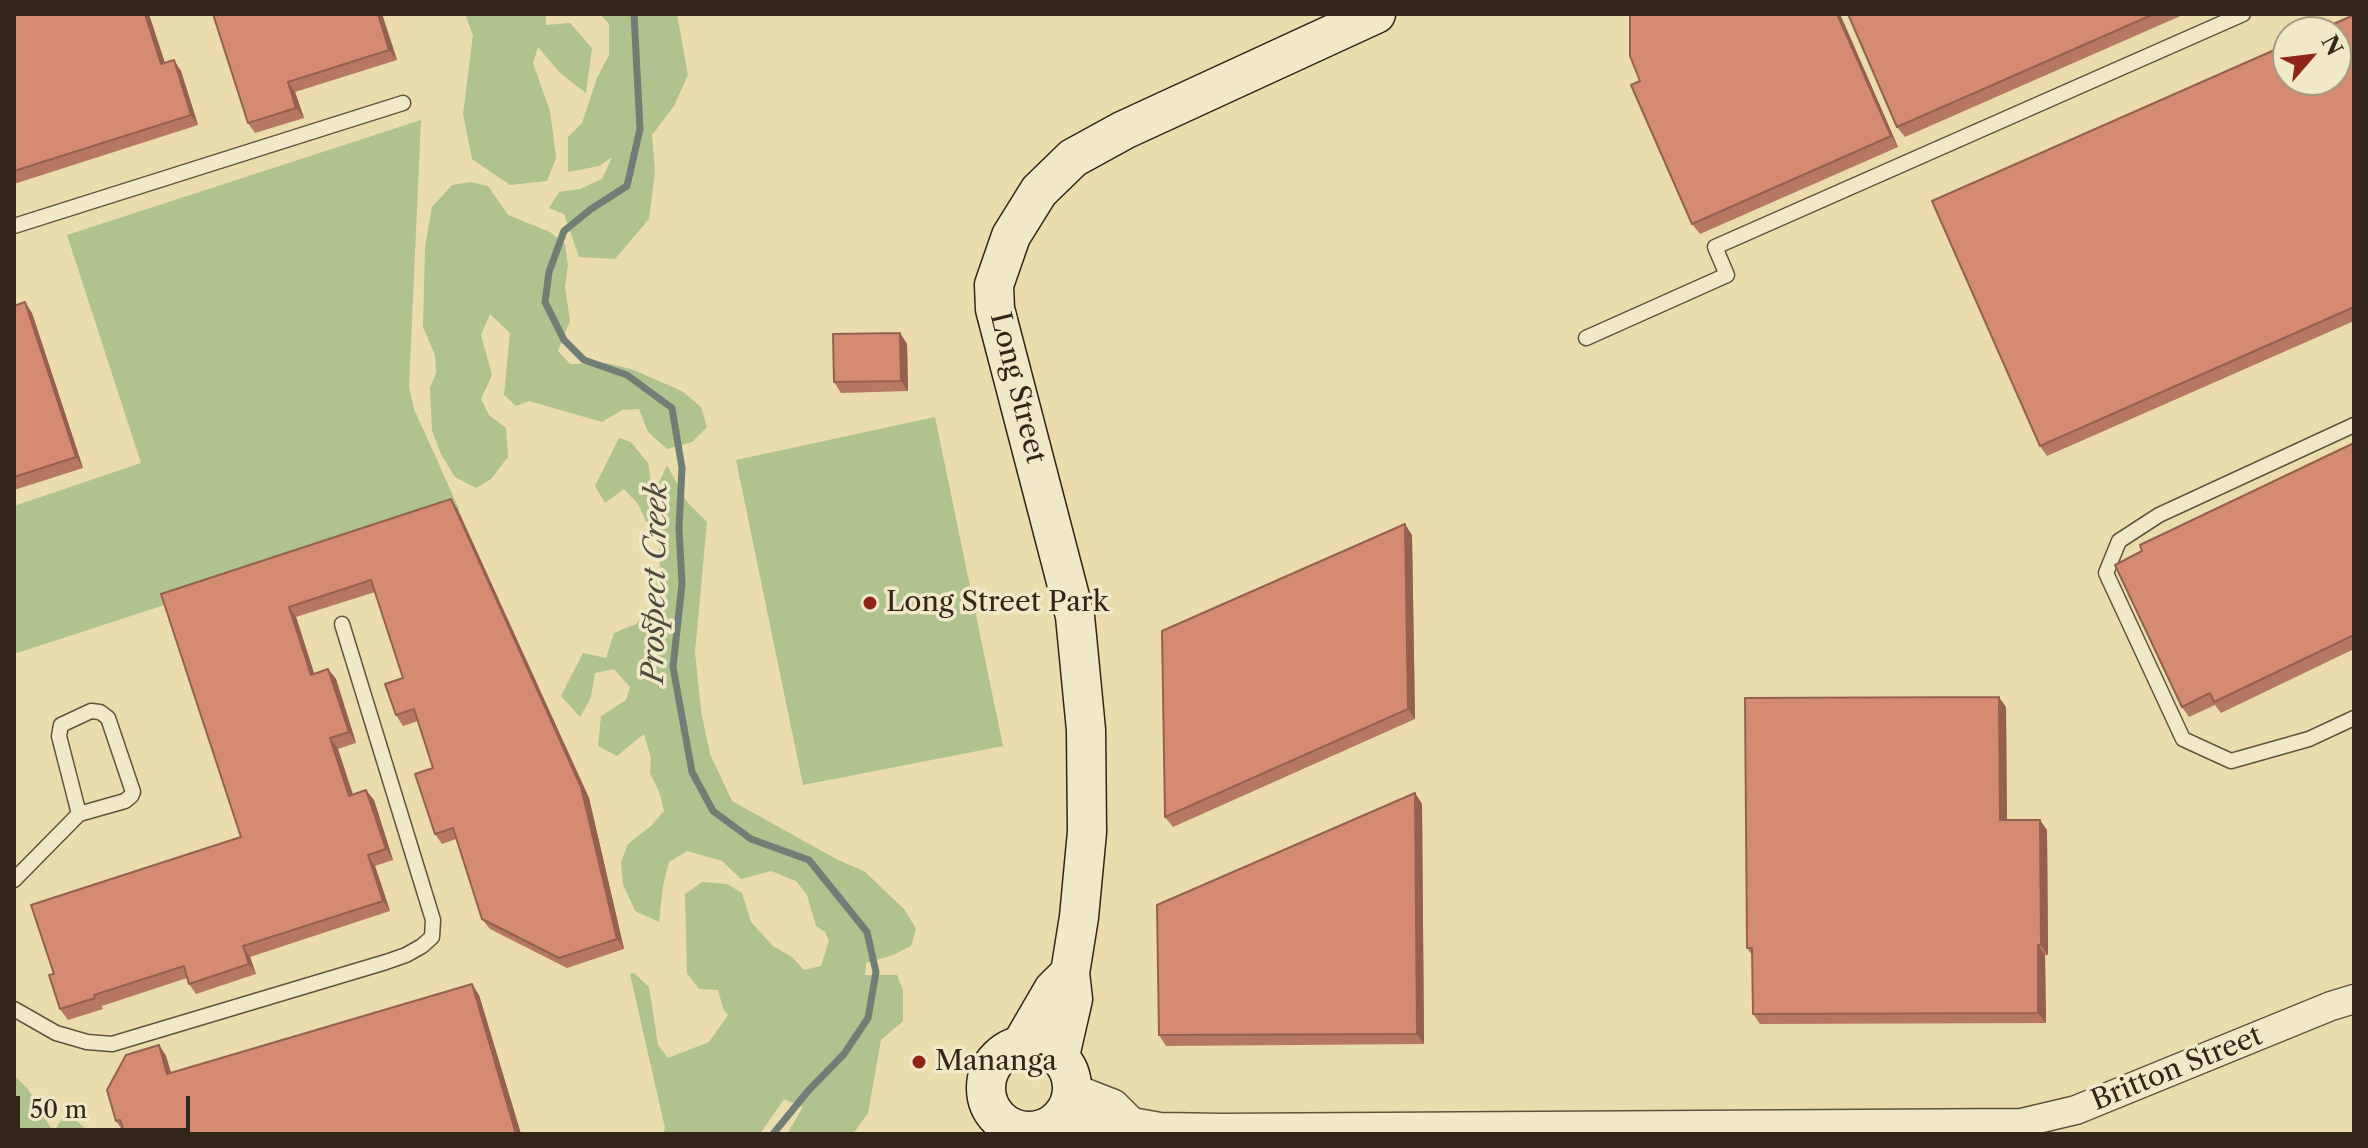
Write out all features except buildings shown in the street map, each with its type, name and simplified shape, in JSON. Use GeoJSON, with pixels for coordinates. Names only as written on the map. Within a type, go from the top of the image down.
{"type":"FeatureCollection","features":[{"type":"Feature","properties":{"kind":"street","name":"Long Street"},"geometry":{"type":"LineString","coordinates":[[1054,1105],[1073,999],[1070,973],[1087,832],[1086,730],[1075,616],[995,309],[994,285],[1011,236],[1039,191],[1073,158],[1124,130],[1376,14]]}},
{"type":"Feature","properties":{"kind":"street","name":"Long Street"},"geometry":{"type":"LineString","coordinates":[[1021,1045],[1053,990],[1070,973]]}},
{"type":"Feature","properties":{"kind":"street","name":"Britton Street"},"geometry":{"type":"LineString","coordinates":[[1054,1105],[1114,1104],[1132,1122],[1160,1127],[2021,1123],[2076,1110],[2354,999]]}},
{"type":"Feature","properties":{"kind":"street"},"geometry":{"type":"LineString","coordinates":[[1034,1044],[1046,1048],[1054,1105],[1022,1131],[994,1125],[986,1089],[988,1074],[995,1061],[1021,1045],[1034,1044]]}},
{"type":"Feature","properties":{"kind":"lane"},"geometry":{"type":"LineString","coordinates":[[1586,338],[1727,275],[1715,247],[2243,14]]}},
{"type":"Feature","properties":{"kind":"lane"},"geometry":{"type":"LineString","coordinates":[[14,226],[403,103]]}},
{"type":"Feature","properties":{"kind":"lane"},"geometry":{"type":"LineString","coordinates":[[2354,425],[2159,515],[2119,541],[2106,573],[2183,739],[2231,761],[2309,739],[2354,718]]}},
{"type":"Feature","properties":{"kind":"lane"},"geometry":{"type":"LineString","coordinates":[[14,1009],[56,1033],[87,1042],[112,1044],[386,962],[414,951],[432,937],[433,920],[342,624]]}},
{"type":"Feature","properties":{"kind":"lane"},"geometry":{"type":"LineString","coordinates":[[14,880],[79,814],[125,801],[133,792],[108,718],[100,712],[91,711],[61,725],[59,736],[79,814]]}},
{"type":"Feature","properties":{"kind":"green space"},"geometry":{"type":"Polygon","coordinates":[[[465,14],[546,14],[546,25],[570,23],[592,48],[586,93],[560,73],[538,47],[533,63],[550,111],[556,158],[547,181],[510,185],[472,159],[463,114],[473,35],[465,14]]]}},
{"type":"Feature","properties":{"kind":"green space"},"geometry":{"type":"Polygon","coordinates":[[[600,14],[677,14],[688,75],[674,106],[652,135],[655,171],[649,219],[615,259],[579,257],[564,214],[549,208],[559,192],[580,189],[602,179],[612,157],[599,166],[568,172],[568,137],[582,123],[597,78],[609,55],[609,24],[600,14]]]}},
{"type":"Feature","properties":{"kind":"green space"},"geometry":{"type":"Polygon","coordinates":[[[421,120],[409,387],[414,409],[459,509],[14,654],[14,506],[141,463],[67,235],[421,120]]]}},
{"type":"Feature","properties":{"kind":"green space"},"geometry":{"type":"Polygon","coordinates":[[[471,182],[488,186],[508,215],[550,232],[565,244],[568,265],[565,287],[570,321],[558,351],[570,364],[606,363],[631,369],[682,391],[701,407],[707,427],[692,442],[667,449],[648,432],[639,409],[622,410],[602,422],[529,401],[516,406],[504,395],[510,333],[490,314],[481,335],[492,375],[481,399],[489,415],[506,428],[508,457],[491,479],[476,488],[455,477],[441,454],[432,430],[430,388],[436,373],[435,355],[423,327],[425,247],[432,207],[452,185],[471,182]]]}},
{"type":"Feature","properties":{"kind":"green space","name":"Long Street Park"},"geometry":{"type":"Polygon","coordinates":[[[935,417],[1003,746],[803,785],[736,460],[935,417]]]}},
{"type":"Feature","properties":{"kind":"green space"},"geometry":{"type":"Polygon","coordinates":[[[619,438],[631,442],[648,463],[653,496],[667,465],[687,502],[707,522],[695,652],[701,711],[710,754],[732,801],[838,860],[864,871],[905,910],[916,929],[911,946],[866,963],[865,975],[897,975],[903,990],[903,1021],[881,1040],[868,1113],[853,1134],[787,1134],[803,1107],[784,1099],[760,1134],[663,1134],[665,1128],[630,974],[634,973],[649,987],[658,1045],[668,1058],[709,1042],[728,1015],[718,990],[699,989],[687,973],[685,894],[702,882],[727,884],[742,893],[751,922],[773,946],[792,957],[804,970],[821,966],[829,941],[825,932],[816,926],[807,895],[796,881],[771,871],[741,879],[722,861],[687,851],[669,862],[659,922],[635,911],[623,884],[621,862],[628,844],[664,811],[650,773],[651,758],[644,734],[617,756],[598,746],[601,716],[626,700],[630,687],[614,669],[595,673],[591,697],[580,717],[561,696],[583,653],[606,658],[614,633],[636,624],[654,607],[660,570],[659,535],[649,528],[638,504],[624,489],[605,503],[595,486],[619,438]]]}},
{"type":"Feature","properties":{"kind":"green space"},"geometry":{"type":"Polygon","coordinates":[[[14,1075],[28,1089],[53,1132],[67,1112],[91,1134],[14,1134],[14,1075]]]}},
{"type":"Feature","properties":{"kind":"waterway","name":"Prospect Creek"},"geometry":{"type":"LineString","coordinates":[[634,14],[640,129],[627,186],[564,231],[549,272],[545,302],[564,340],[584,360],[627,375],[672,408],[682,468],[679,528],[682,584],[673,667],[692,772],[713,811],[751,839],[809,860],[867,932],[876,972],[868,1018],[844,1054],[773,1134]]}},
{"type":"Feature","properties":{"kind":"place","name":"Long Street Park"},"geometry":{"type":"Point","coordinates":[870,603]}},
{"type":"Feature","properties":{"kind":"place","name":"Mananga"},"geometry":{"type":"Point","coordinates":[919,1062]}}]}
